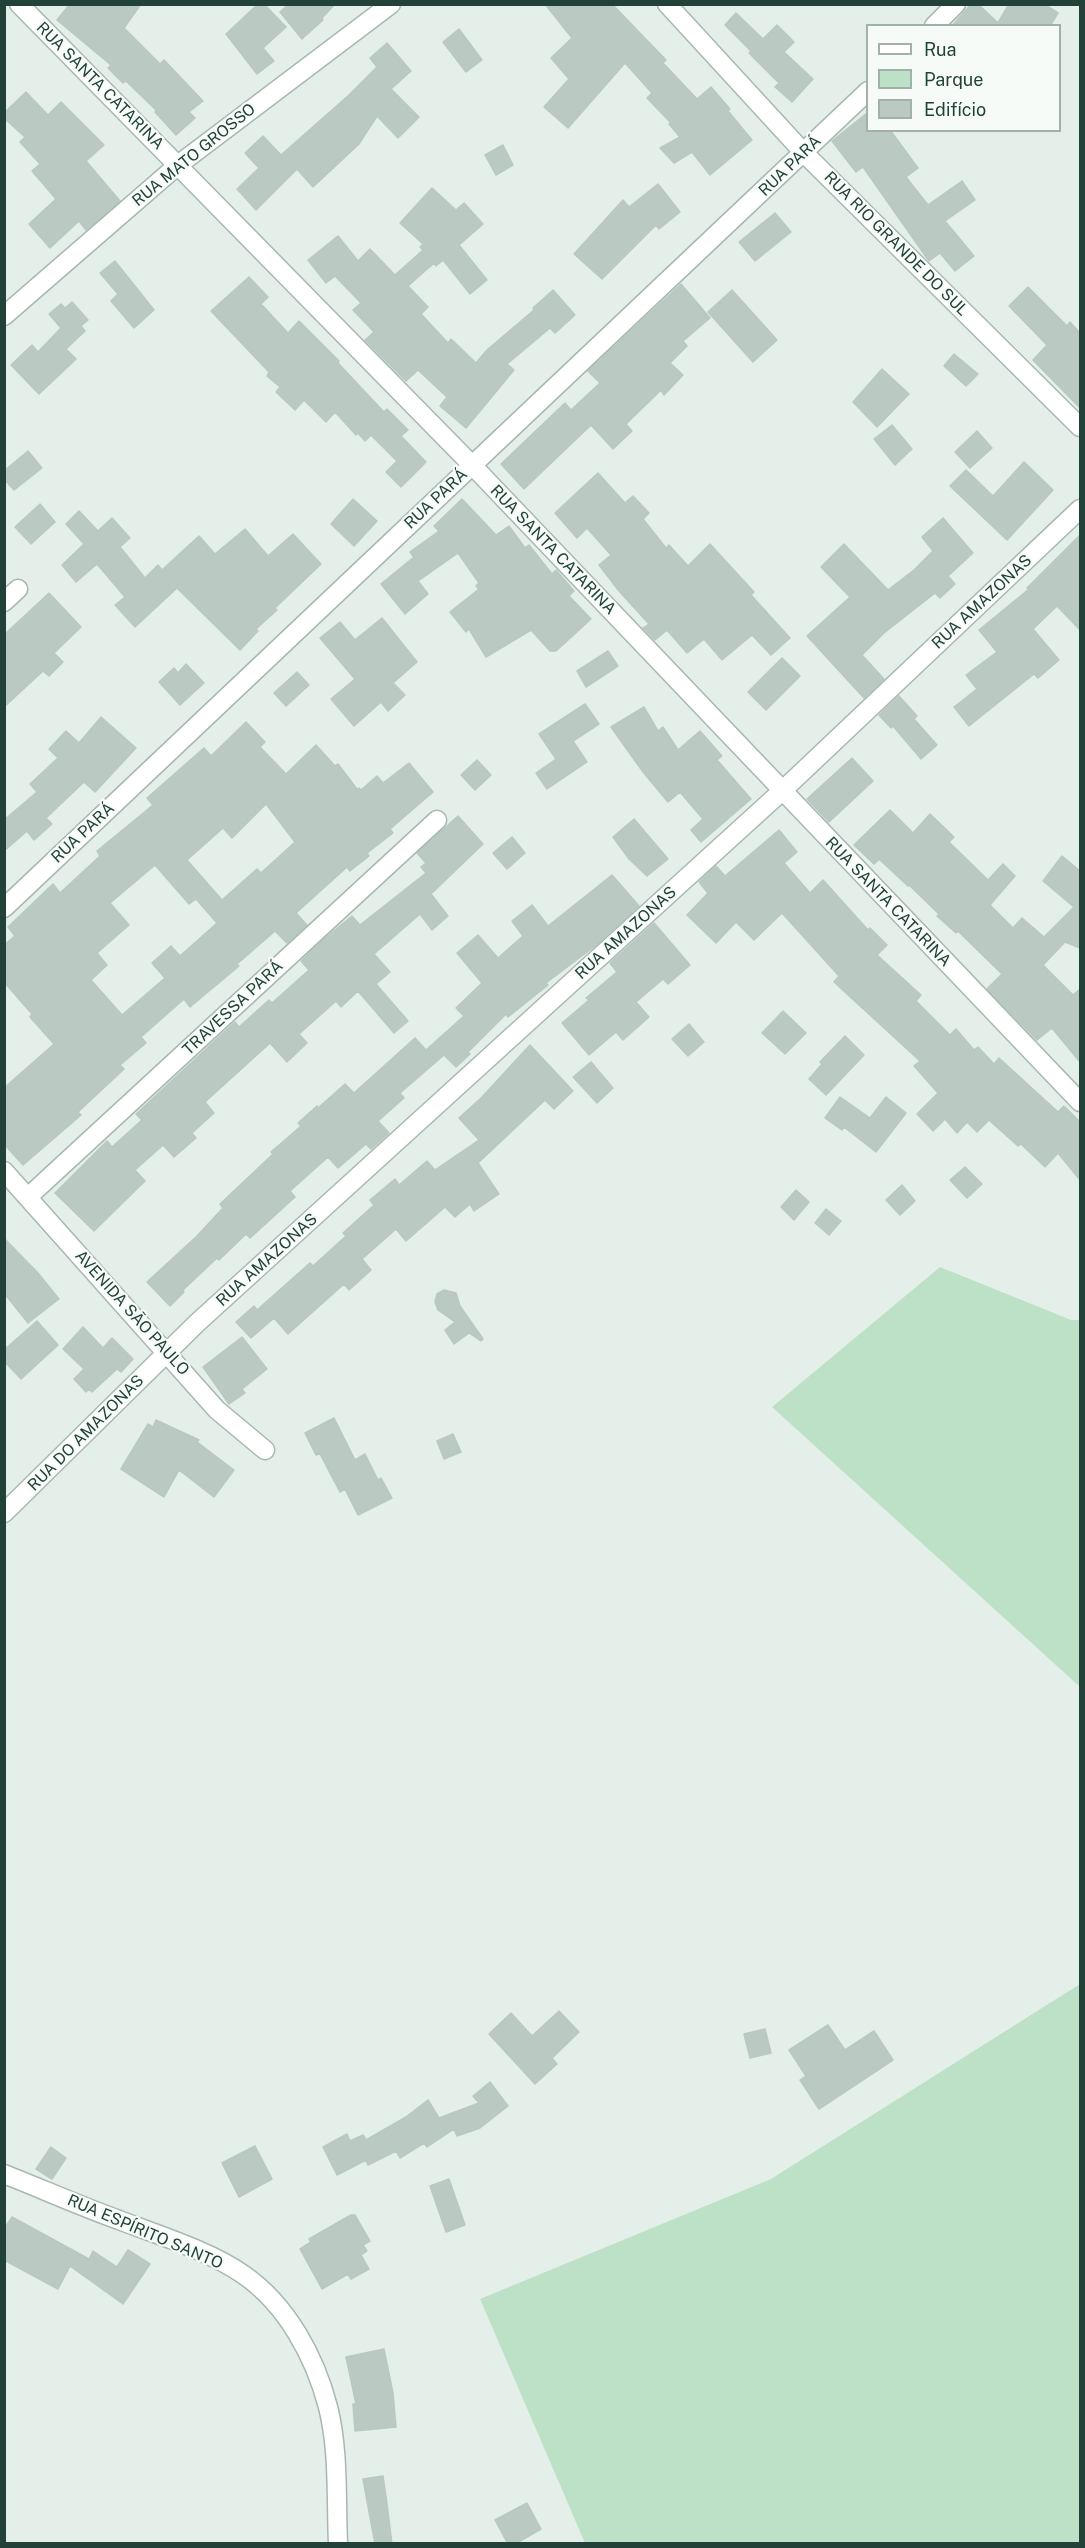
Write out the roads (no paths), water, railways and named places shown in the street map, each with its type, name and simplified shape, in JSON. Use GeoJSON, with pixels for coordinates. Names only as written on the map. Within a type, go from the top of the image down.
{"type":"FeatureCollection","features":[{"type":"Feature","properties":{"kind":"street","name":"RUA SANTA CATARINA"},"geometry":{"type":"LineString","coordinates":[[19,4],[472,465],[782,791],[1074,1082],[1080,1102]]}},
{"type":"Feature","properties":{"kind":"street","name":"RUA MATO GROSSO"},"geometry":{"type":"LineString","coordinates":[[4,316],[178,165],[391,4]]}},
{"type":"Feature","properties":{"kind":"street","name":"RUA RIO GRANDE DO SUL"},"geometry":{"type":"LineString","coordinates":[[667,4],[804,153],[1080,427]]}},
{"type":"Feature","properties":{"kind":"street"},"geometry":{"type":"LineString","coordinates":[[936,24],[956,4]]}},
{"type":"Feature","properties":{"kind":"street","name":"RUA PARÁ"},"geometry":{"type":"LineString","coordinates":[[4,908],[866,92]]}},
{"type":"Feature","properties":{"kind":"street","name":"RUA AMAZONAS"},"geometry":{"type":"LineString","coordinates":[[168,1353],[197,1323],[782,791],[1080,509]]}},
{"type":"Feature","properties":{"kind":"street"},"geometry":{"type":"LineString","coordinates":[[4,602],[18,589]]}},
{"type":"Feature","properties":{"kind":"street","name":"TRAVESSA PARÁ"},"geometry":{"type":"LineString","coordinates":[[28,1197],[437,820]]}},
{"type":"Feature","properties":{"kind":"street","name":"AVENIDA SÃO PAULO"},"geometry":{"type":"LineString","coordinates":[[4,1171],[218,1410],[265,1450]]}},
{"type":"Feature","properties":{"kind":"street","name":"RUA DO AMAZONAS"},"geometry":{"type":"LineString","coordinates":[[4,1514],[168,1353]]}},
{"type":"Feature","properties":{"kind":"street","name":"RUA ESPÍRITO SANTO"},"geometry":{"type":"LineString","coordinates":[[4,2174],[191,2248],[243,2274],[271,2298],[295,2332],[316,2369],[328,2409],[334,2451],[338,2544]]}}]}
